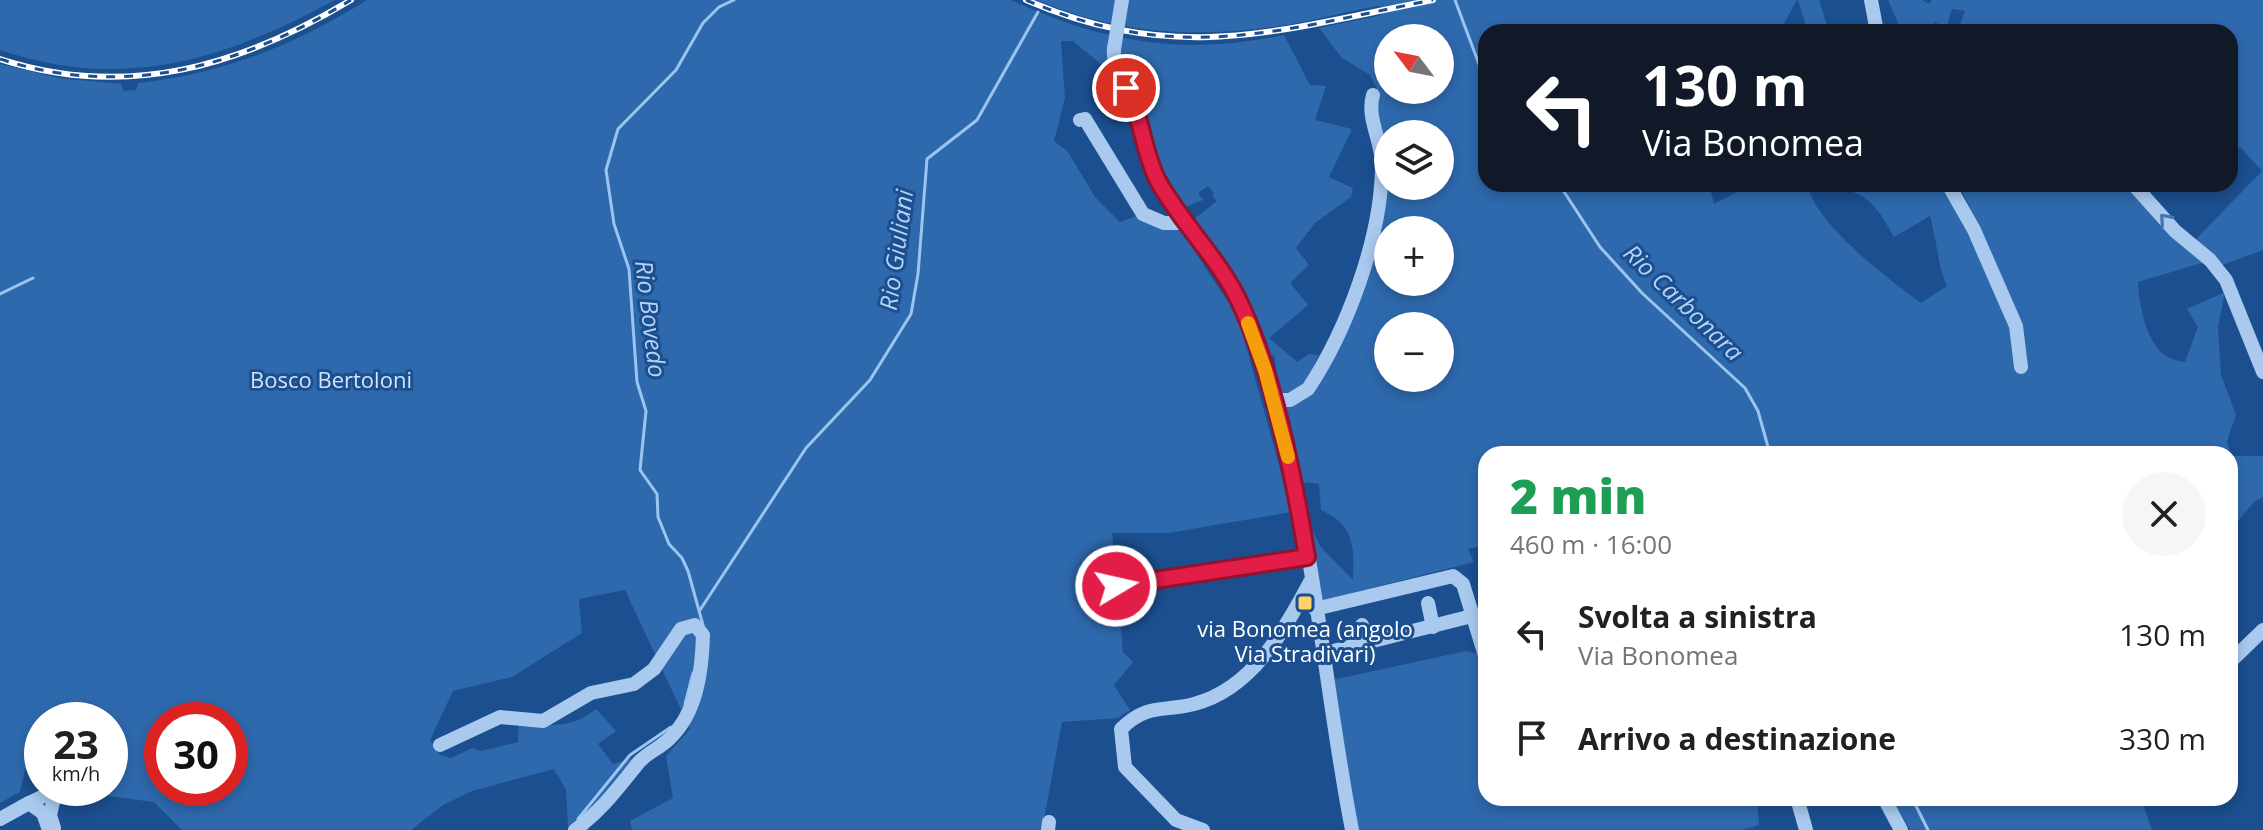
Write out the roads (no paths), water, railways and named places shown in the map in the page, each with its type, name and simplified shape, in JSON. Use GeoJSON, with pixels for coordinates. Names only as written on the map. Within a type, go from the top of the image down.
{"type":"FeatureCollection","features":[{"type":"Feature","properties":{"kind":"street"},"geometry":{"type":"LineString","coordinates":[[1122,0],[1114,49],[1116,71],[1133,101],[1157,178],[1184,223],[1237,298],[1261,356],[1298,502],[1352,830]]}},
{"type":"Feature","properties":{"kind":"street"},"geometry":{"type":"LineString","coordinates":[[1871,0],[1876,24]]}},
{"type":"Feature","properties":{"kind":"street"},"geometry":{"type":"LineString","coordinates":[[1272,400],[1290,400],[1308,389],[1367,261],[1382,182],[1381,139],[1370,106],[1373,95]]}},
{"type":"Feature","properties":{"kind":"street"},"geometry":{"type":"LineString","coordinates":[[1080,120],[1085,119],[1143,214],[1164,223],[1184,223]]}},
{"type":"Feature","properties":{"kind":"street"},"geometry":{"type":"LineString","coordinates":[[1953,192],[1974,230],[2016,326],[2021,367]]}},
{"type":"Feature","properties":{"kind":"street"},"geometry":{"type":"LineString","coordinates":[[2140,192],[2226,280],[2263,372]]}},
{"type":"Feature","properties":{"kind":"street"},"geometry":{"type":"LineString","coordinates":[[1116,586],[1307,557]]}},
{"type":"Feature","properties":{"kind":"street"},"geometry":{"type":"LineString","coordinates":[[1315,609],[1453,576],[1463,584],[1478,634]]}},
{"type":"Feature","properties":{"kind":"street"},"geometry":{"type":"LineString","coordinates":[[1203,830],[1176,820],[1125,767],[1121,729],[1149,709],[1194,704],[1232,688],[1275,640],[1310,582]]}},
{"type":"Feature","properties":{"kind":"street"},"geometry":{"type":"LineString","coordinates":[[1428,603],[1433,627]]}},
{"type":"Feature","properties":{"kind":"street"},"geometry":{"type":"LineString","coordinates":[[1321,654],[1472,616]]}},
{"type":"Feature","properties":{"kind":"street"},"geometry":{"type":"LineString","coordinates":[[440,745],[500,717],[543,721],[591,693],[634,684],[654,669],[681,629],[695,625],[703,635],[703,653],[695,696],[686,716],[669,739],[641,760],[605,806],[575,830]]}},
{"type":"Feature","properties":{"kind":"street"},"geometry":{"type":"LineString","coordinates":[[1362,625],[1365,644]]}},
{"type":"Feature","properties":{"kind":"street"},"geometry":{"type":"LineString","coordinates":[[2238,654],[2263,630]]}},
{"type":"Feature","properties":{"kind":"street"},"geometry":{"type":"LineString","coordinates":[[0,819],[24,806]]}},
{"type":"Feature","properties":{"kind":"street"},"geometry":{"type":"LineString","coordinates":[[33,806],[43,813],[49,830]]}},
{"type":"Feature","properties":{"kind":"street"},"geometry":{"type":"LineString","coordinates":[[52,806],[50,815],[55,830]]}},
{"type":"Feature","properties":{"kind":"street"},"geometry":{"type":"LineString","coordinates":[[1799,806],[1806,830]]}},
{"type":"Feature","properties":{"kind":"street"},"geometry":{"type":"LineString","coordinates":[[1888,806],[1901,830]]}},
{"type":"Feature","properties":{"kind":"waterway","name":"Rio Bovedo"},"geometry":{"type":"LineString","coordinates":[[703,625],[688,571],[682,558],[669,544],[658,517],[657,494],[640,470],[646,411],[637,382],[629,269],[614,224],[606,170],[618,129],[676,70],[703,23],[719,7],[734,0]]}},
{"type":"Feature","properties":{"kind":"waterway","name":"Rio Carbonara"},"geometry":{"type":"LineString","coordinates":[[1455,0],[1478,62]]}},
{"type":"Feature","properties":{"kind":"waterway","name":"Rio Giuliani"},"geometry":{"type":"LineString","coordinates":[[700,610],[806,448],[870,380],[911,314],[918,274],[927,159],[977,120],[1038,12]]}},
{"type":"Feature","properties":{"kind":"waterway","name":"Rio Carbonara"},"geometry":{"type":"LineString","coordinates":[[1564,192],[1600,247],[1642,293],[1745,388],[1758,411],[1768,446]]}},
{"type":"Feature","properties":{"kind":"waterway"},"geometry":{"type":"LineString","coordinates":[[0,294],[33,278]]}},
{"type":"Feature","properties":{"kind":"waterway","name":"Rio Bovedo"},"geometry":{"type":"LineString","coordinates":[[685,704],[693,673]]}},
{"type":"Feature","properties":{"kind":"waterway","name":"Rio Bovedo"},"geometry":{"type":"LineString","coordinates":[[578,819],[630,755],[671,727]]}},
{"type":"Feature","properties":{"kind":"waterway","name":"Rio Carbonara"},"geometry":{"type":"LineString","coordinates":[[1916,806],[1928,830]]}},
{"type":"Feature","properties":{"kind":"railway"},"geometry":{"type":"LineString","coordinates":[[0,59],[47,71],[93,76],[138,76],[182,70],[268,43],[351,0]]}},
{"type":"Feature","properties":{"kind":"railway"},"geometry":{"type":"LineString","coordinates":[[1026,0],[1081,20],[1132,32],[1181,37],[1277,31],[1433,0]]}},
{"type":"Feature","properties":{"kind":"place","name":"via Bonomea (angolo Via Stradivari)"},"geometry":{"type":"Point","coordinates":[1305,603]}},
{"type":"Feature","properties":{"kind":"park label","name":"Bosco Bertoloni"},"geometry":{"type":"Point","coordinates":[331,380]}}]}
